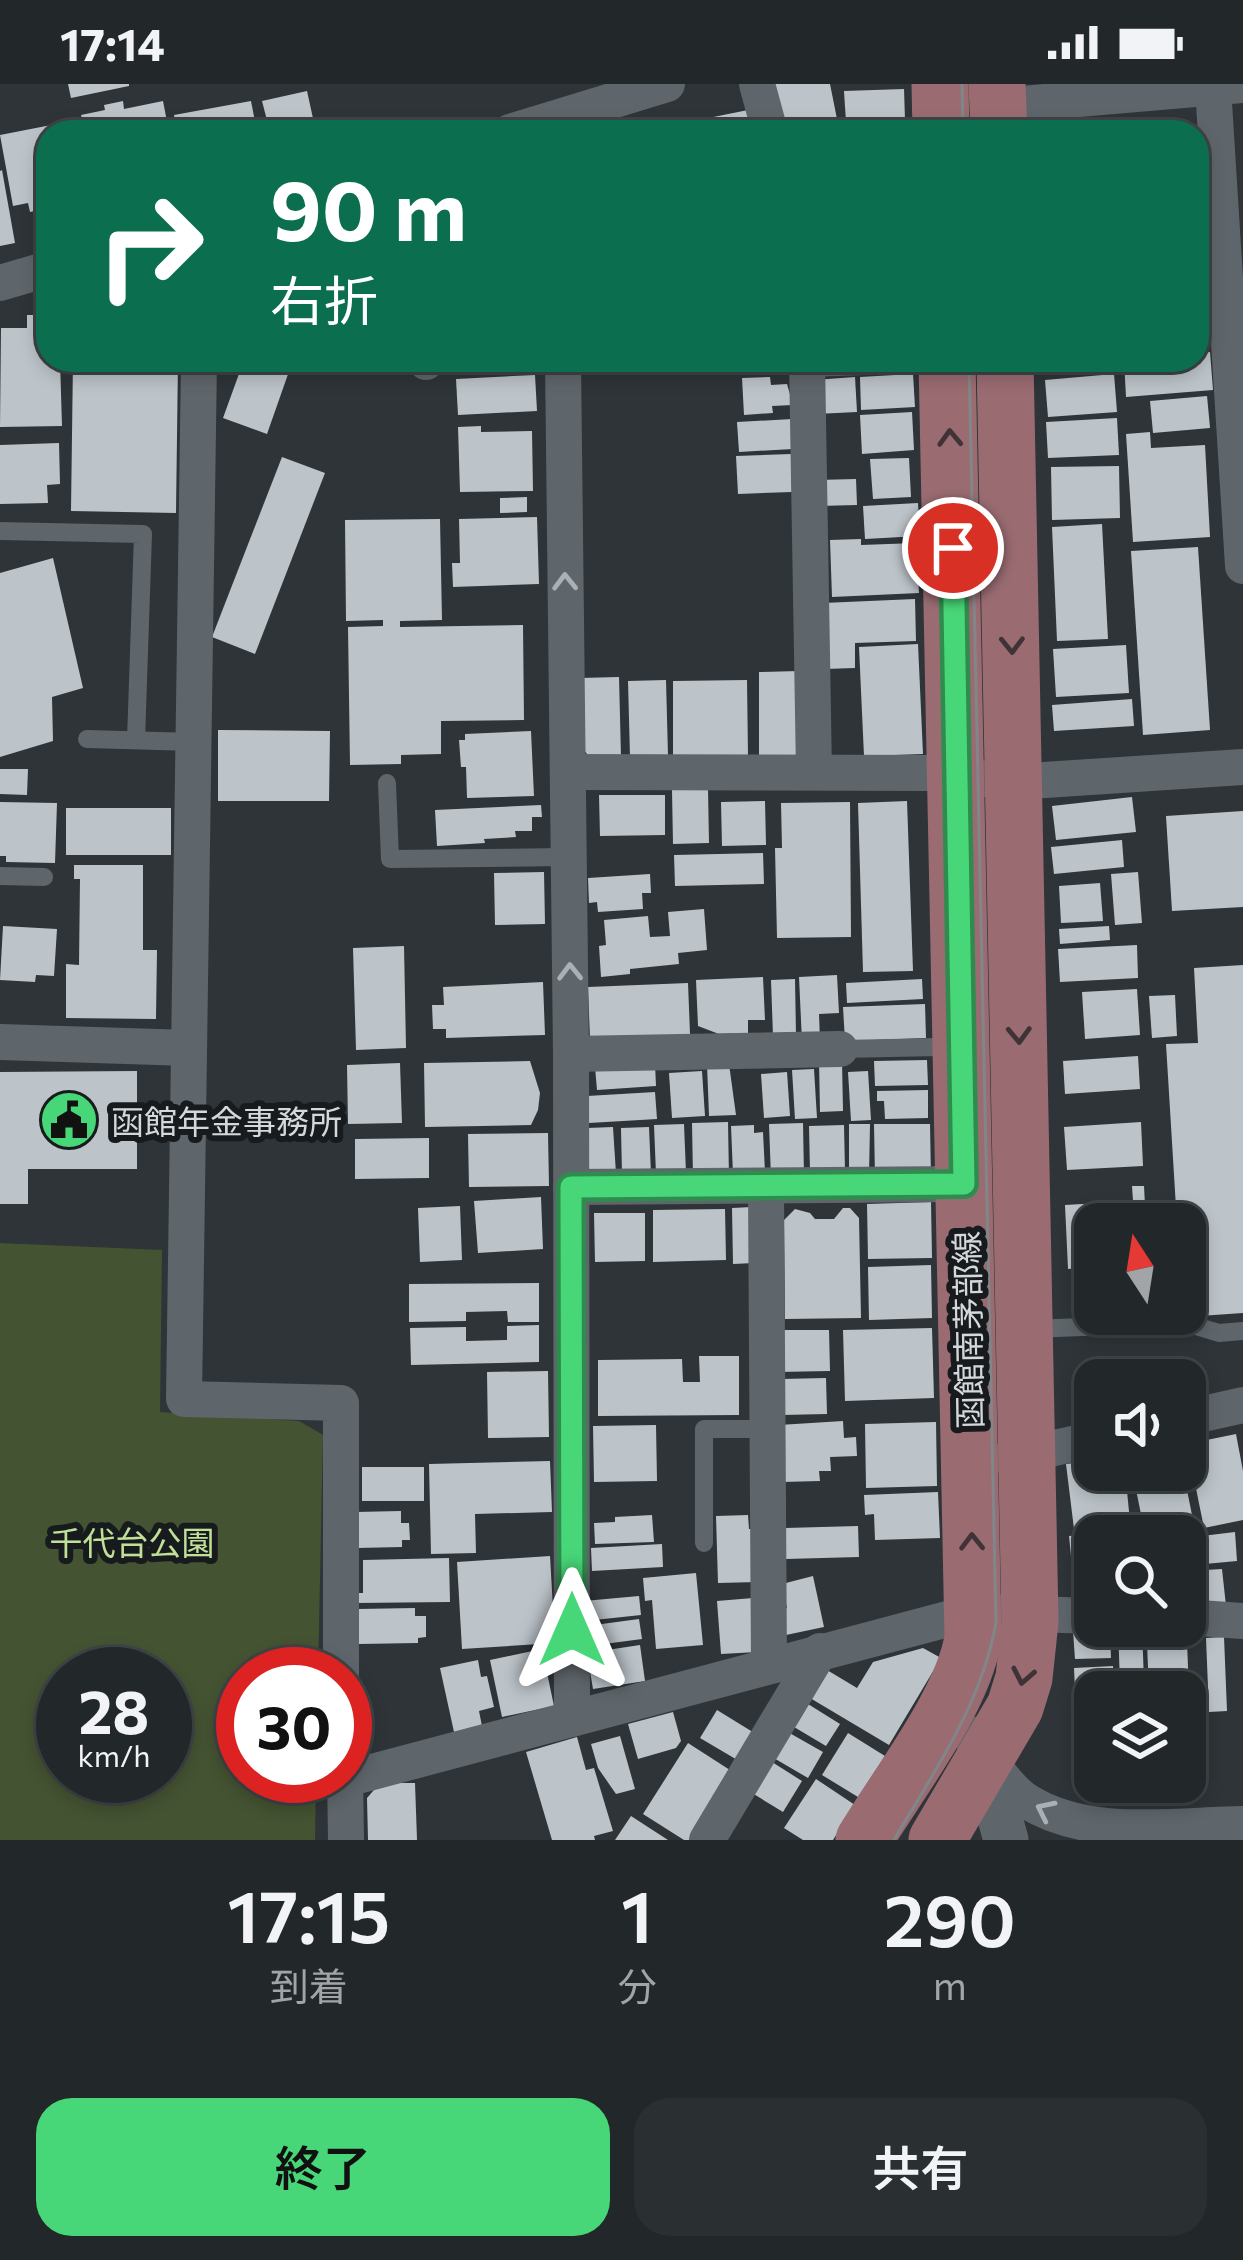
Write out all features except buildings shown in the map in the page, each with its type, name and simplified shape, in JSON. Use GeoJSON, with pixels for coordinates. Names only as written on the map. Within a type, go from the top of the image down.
{"type":"FeatureCollection","features":[{"type":"Feature","properties":{"kind":"main road"},"geometry":{"type":"LineString","coordinates":[[940,84],[941,120]]}},
{"type":"Feature","properties":{"kind":"main road","name":"函館南茅部線"},"geometry":{"type":"LineString","coordinates":[[864,1840],[969,1662],[974,1612],[958,776],[936,372]]}},
{"type":"Feature","properties":{"kind":"main road"},"geometry":{"type":"LineString","coordinates":[[937,1840],[1016,1707],[1030,1616],[1005,372]]}},
{"type":"Feature","properties":{"kind":"street"},"geometry":{"type":"LineString","coordinates":[[571,120],[667,84]]}},
{"type":"Feature","properties":{"kind":"street"},"geometry":{"type":"LineString","coordinates":[[757,84],[767,120]]}},
{"type":"Feature","properties":{"kind":"street"},"geometry":{"type":"LineString","coordinates":[[998,107],[1228,86],[1243,566]]}},
{"type":"Feature","properties":{"kind":"street"},"geometry":{"type":"LineString","coordinates":[[0,283],[36,272]]}},
{"type":"Feature","properties":{"kind":"street"},"geometry":{"type":"LineString","coordinates":[[200,372],[184,1399],[341,1402],[341,1647]]}},
{"type":"Feature","properties":{"kind":"street"},"geometry":{"type":"LineString","coordinates":[[562,372],[571,1054],[572,1719]]}},
{"type":"Feature","properties":{"kind":"street"},"geometry":{"type":"LineString","coordinates":[[807,372],[814,772]]}},
{"type":"Feature","properties":{"kind":"street"},"geometry":{"type":"LineString","coordinates":[[568,772],[814,772],[1014,782],[1243,767]]}},
{"type":"Feature","properties":{"kind":"street"},"geometry":{"type":"LineString","coordinates":[[0,1042],[189,1048]]}},
{"type":"Feature","properties":{"kind":"street"},"geometry":{"type":"LineString","coordinates":[[571,1054],[840,1049]]}},
{"type":"Feature","properties":{"kind":"street"},"geometry":{"type":"LineString","coordinates":[[571,1187],[964,1184]]}},
{"type":"Feature","properties":{"kind":"street"},"geometry":{"type":"LineString","coordinates":[[766,1188],[769,1665]]}},
{"type":"Feature","properties":{"kind":"street"},"geometry":{"type":"LineString","coordinates":[[1206,1413],[1243,1405]]}},
{"type":"Feature","properties":{"kind":"street"},"geometry":{"type":"LineString","coordinates":[[970,1466],[1074,1443]]}},
{"type":"Feature","properties":{"kind":"street"},"geometry":{"type":"LineString","coordinates":[[372,1769],[974,1612],[1074,1616]]}},
{"type":"Feature","properties":{"kind":"street"},"geometry":{"type":"LineString","coordinates":[[1206,1618],[1243,1621]]}},
{"type":"Feature","properties":{"kind":"street"},"geometry":{"type":"LineString","coordinates":[[706,1840],[820,1651]]}},
{"type":"Feature","properties":{"kind":"street"},"geometry":{"type":"LineString","coordinates":[[953,1694],[968,1714],[987,1759],[1006,1840]]}},
{"type":"Feature","properties":{"kind":"street"},"geometry":{"type":"LineString","coordinates":[[987,1759],[1022,1798],[1054,1816],[1088,1826],[1243,1824]]}},
{"type":"Feature","properties":{"kind":"street"},"geometry":{"type":"LineString","coordinates":[[346,1803],[346,1840]]}},
{"type":"Feature","properties":{"kind":"lane"},"geometry":{"type":"LineString","coordinates":[[0,531],[143,534],[136,740]]}},
{"type":"Feature","properties":{"kind":"lane"},"geometry":{"type":"LineString","coordinates":[[87,739],[194,742]]}},
{"type":"Feature","properties":{"kind":"lane"},"geometry":{"type":"LineString","coordinates":[[387,783],[390,859],[568,857]]}},
{"type":"Feature","properties":{"kind":"lane"},"geometry":{"type":"LineString","coordinates":[[0,876],[44,877]]}},
{"type":"Feature","properties":{"kind":"lane"},"geometry":{"type":"LineString","coordinates":[[840,1049],[940,1047]]}},
{"type":"Feature","properties":{"kind":"lane"},"geometry":{"type":"LineString","coordinates":[[1026,1329],[1186,1323],[1219,1333],[1243,1331]]}},
{"type":"Feature","properties":{"kind":"lane"},"geometry":{"type":"LineString","coordinates":[[704,1543],[704,1429],[768,1429]]}},
{"type":"Feature","properties":{"kind":"green space","name":"千代台公園"},"geometry":{"type":"Polygon","coordinates":[[[0,1243],[162,1250],[160,1412],[299,1421],[323,1435],[319,1647],[216,1647],[216,1803],[316,1803],[315,1840],[0,1840],[0,1243]]]}},
{"type":"Feature","properties":{"kind":"tram line"},"geometry":{"type":"LineString","coordinates":[[962,84],[963,120]]}},
{"type":"Feature","properties":{"kind":"tram line"},"geometry":{"type":"LineString","coordinates":[[894,1840],[968,1709],[996,1623],[969,372]]}},
{"type":"Feature","properties":{"kind":"place","name":"函館年金事務所"},"geometry":{"type":"Point","coordinates":[69,1120]}},
{"type":"Feature","properties":{"kind":"route"},"geometry":{"type":"LineString","coordinates":[[572,1630],[571,1187],[964,1184],[953,548]]}}]}
